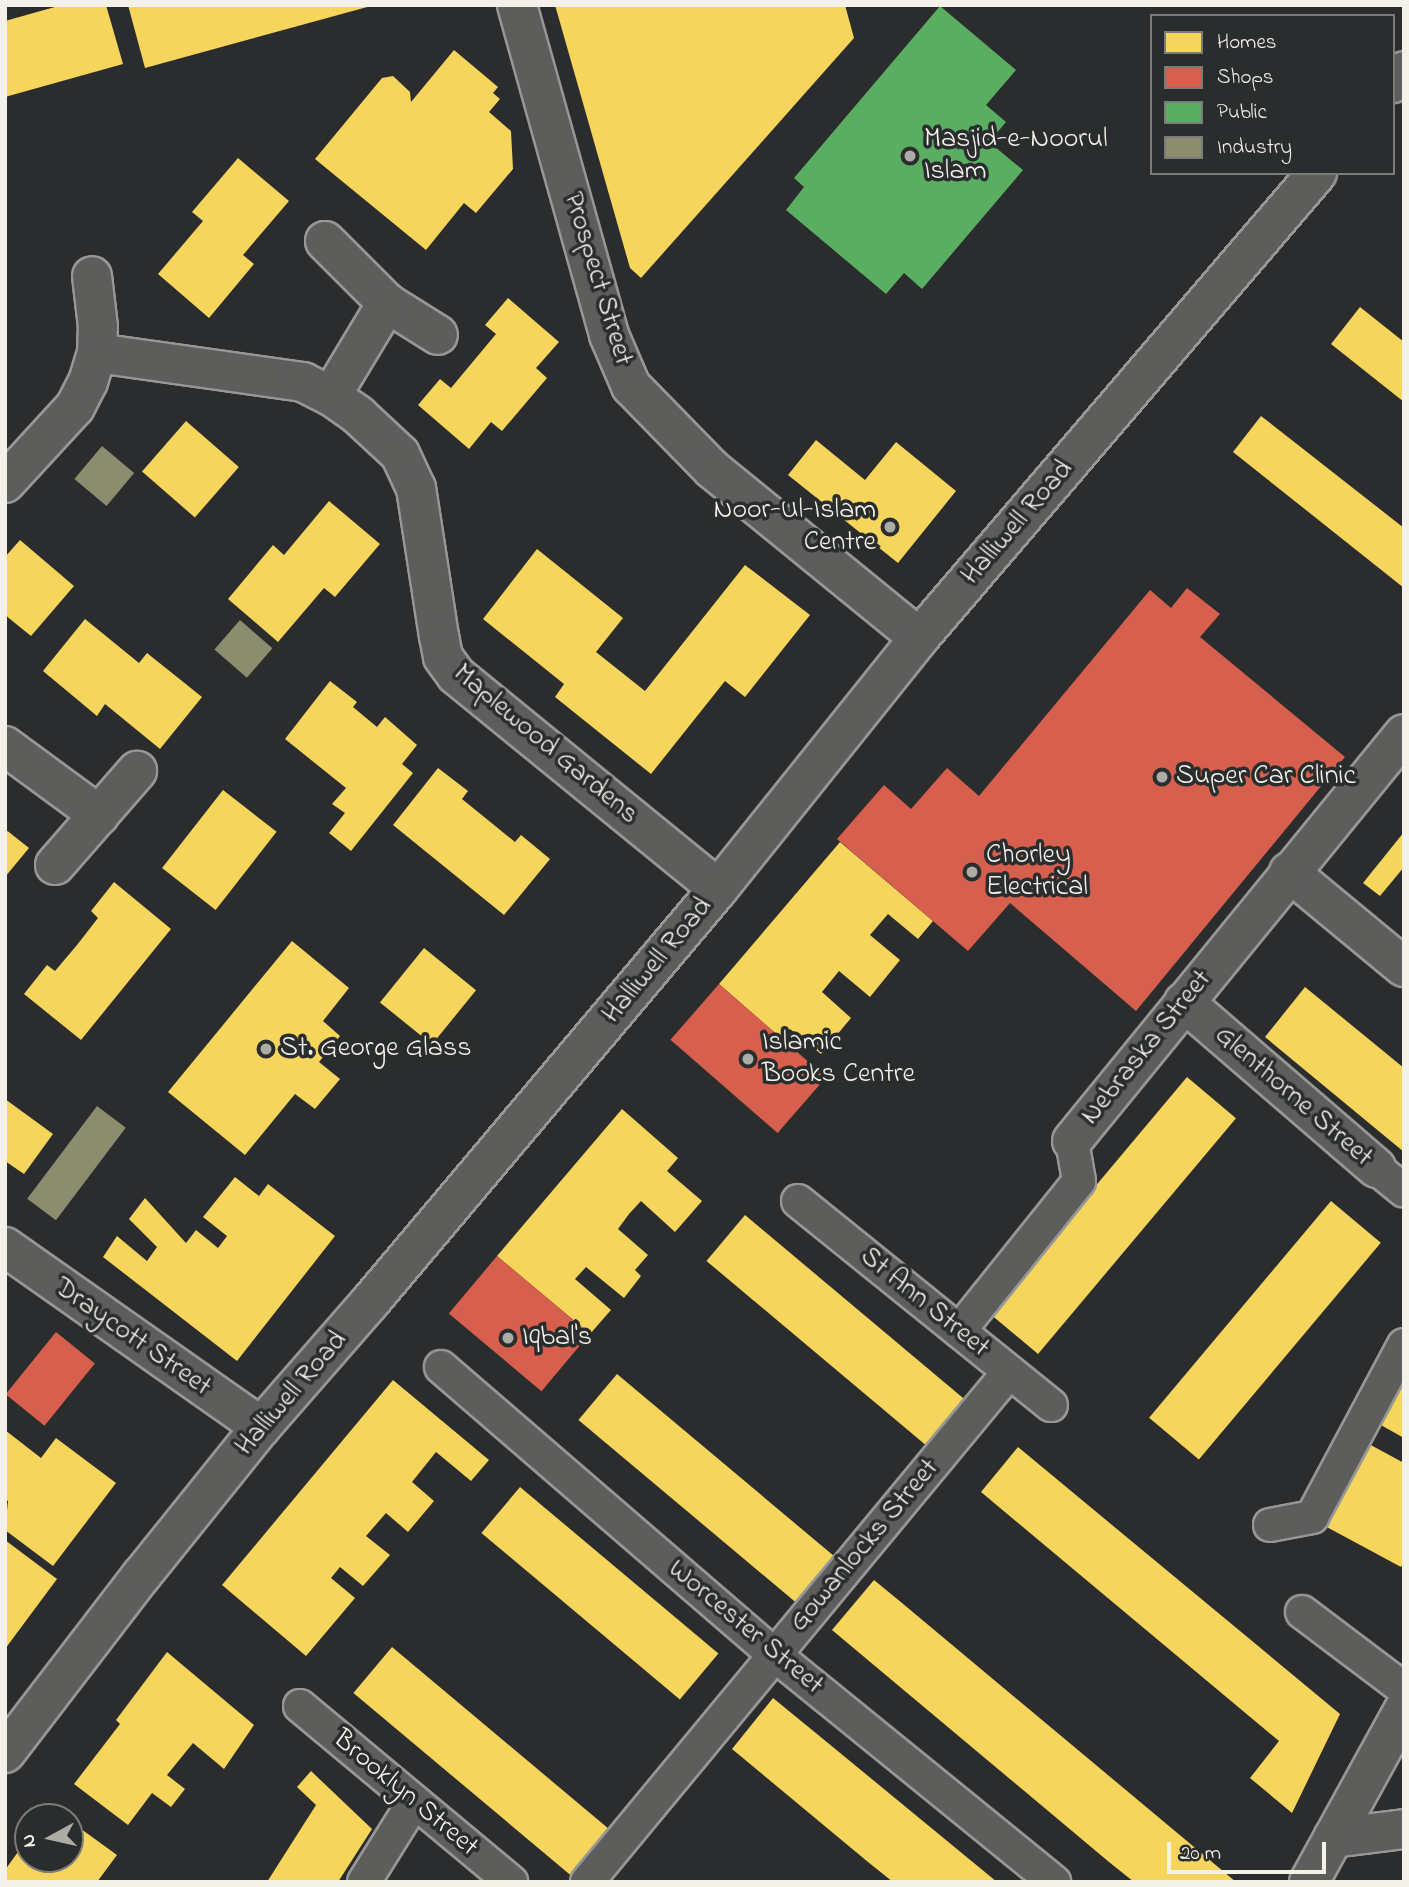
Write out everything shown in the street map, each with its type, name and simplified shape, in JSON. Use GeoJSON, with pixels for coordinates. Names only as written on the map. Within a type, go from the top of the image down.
{"type":"FeatureCollection","features":[{"type":"Feature","properties":{"kind":"street","name":"Prospect Street"},"geometry":{"type":"LineString","coordinates":[[517,5],[609,335],[631,386],[712,469],[919,638]]}},
{"type":"Feature","properties":{"kind":"street","name":"Halliwell Road"},"geometry":{"type":"LineString","coordinates":[[5,1753],[141,1576],[261,1427],[370,1302],[718,889],[919,638],[1315,175]]}},
{"type":"Feature","properties":{"kind":"street"},"geometry":{"type":"LineString","coordinates":[[325,241],[387,303],[438,335]]}},
{"type":"Feature","properties":{"kind":"street"},"geometry":{"type":"LineString","coordinates":[[5,483],[75,407],[88,382],[97,353],[98,327],[92,276]]}},
{"type":"Feature","properties":{"kind":"street"},"geometry":{"type":"LineString","coordinates":[[331,396],[387,303]]}},
{"type":"Feature","properties":{"kind":"street","name":"Maplewood Gardens"},"geometry":{"type":"LineString","coordinates":[[97,353],[303,382],[331,396],[358,415],[400,454],[416,488],[443,657],[456,675],[718,889]]}},
{"type":"Feature","properties":{"kind":"street","name":"Nebraska Street"},"geometry":{"type":"LineString","coordinates":[[959,1331],[1079,1181],[1072,1141],[1404,734]]}},
{"type":"Feature","properties":{"kind":"street"},"geometry":{"type":"LineString","coordinates":[[5,746],[99,816]]}},
{"type":"Feature","properties":{"kind":"street"},"geometry":{"type":"LineString","coordinates":[[55,865],[137,771]]}},
{"type":"Feature","properties":{"kind":"street"},"geometry":{"type":"LineString","coordinates":[[1289,872],[1404,967]]}},
{"type":"Feature","properties":{"kind":"street","name":"Glenthorne Street"},"geometry":{"type":"LineString","coordinates":[[1184,1002],[1390,1180]]}},
{"type":"Feature","properties":{"kind":"street","name":"St Ann Street"},"geometry":{"type":"LineString","coordinates":[[798,1201],[1051,1405]]}},
{"type":"Feature","properties":{"kind":"street","name":"Draycott Street"},"geometry":{"type":"LineString","coordinates":[[5,1247],[261,1427]]}},
{"type":"Feature","properties":{"kind":"street"},"geometry":{"type":"LineString","coordinates":[[1270,1525],[1312,1517],[1404,1345]]}},
{"type":"Feature","properties":{"kind":"street","name":"Worcester Street"},"geometry":{"type":"LineString","coordinates":[[441,1367],[775,1655],[1054,1882]]}},
{"type":"Feature","properties":{"kind":"street","name":"Gowanlocks Street"},"geometry":{"type":"LineString","coordinates":[[587,1882],[1009,1372]]}},
{"type":"Feature","properties":{"kind":"street"},"geometry":{"type":"LineString","coordinates":[[1302,1612],[1403,1711],[1309,1882]]}},
{"type":"Feature","properties":{"kind":"street","name":"Brooklyn Street"},"geometry":{"type":"LineString","coordinates":[[300,1706],[511,1882]]}},
{"type":"Feature","properties":{"kind":"street"},"geometry":{"type":"LineString","coordinates":[[364,1882],[414,1801]]}},
{"type":"Feature","properties":{"kind":"street"},"geometry":{"type":"LineString","coordinates":[[1333,1838],[1404,1829]]}},
{"type":"Feature","properties":{"kind":"building: Homes"},"geometry":{"type":"Polygon","coordinates":[[[62,5],[106,5],[123,64],[5,97],[5,21],[62,5]]]}},
{"type":"Feature","properties":{"kind":"building: Homes"},"geometry":{"type":"Polygon","coordinates":[[[128,5],[371,5],[371,6],[145,68],[128,5]]]}},
{"type":"Feature","properties":{"kind":"building: Homes"},"geometry":{"type":"Polygon","coordinates":[[[555,5],[845,5],[854,38],[641,278],[630,268],[555,5]]]}},
{"type":"Feature","properties":{"kind":"building: Homes"},"geometry":{"type":"Polygon","coordinates":[[[454,50],[498,87],[493,93],[500,99],[489,112],[511,131],[513,169],[476,213],[464,203],[426,250],[315,159],[382,78],[393,76],[410,92],[411,102],[454,50]]]}},
{"type":"Feature","properties":{"kind":"building: Homes"},"geometry":{"type":"Polygon","coordinates":[[[238,158],[289,201],[243,255],[254,264],[209,318],[158,274],[203,221],[192,212],[238,158]]]}},
{"type":"Feature","properties":{"kind":"building: Homes"},"geometry":{"type":"Polygon","coordinates":[[[508,298],[559,342],[536,368],[547,378],[502,431],[491,422],[469,449],[418,405],[440,379],[451,388],[496,334],[485,325],[508,298]]]}},
{"type":"Feature","properties":{"kind":"building: Homes"},"geometry":{"type":"Polygon","coordinates":[[[1360,307],[1404,342],[1404,402],[1331,344],[1360,307]]]}},
{"type":"Feature","properties":{"kind":"building: Homes"},"geometry":{"type":"Polygon","coordinates":[[[1261,416],[1404,528],[1404,588],[1233,452],[1261,416]]]}},
{"type":"Feature","properties":{"kind":"building: Homes"},"geometry":{"type":"Polygon","coordinates":[[[186,421],[239,467],[195,517],[142,472],[186,421]]]}},
{"type":"Feature","properties":{"kind":"building: Homes","name":"Noor-Ul-Islam Centre"},"geometry":{"type":"Polygon","coordinates":[[[816,440],[865,480],[896,442],[956,491],[898,563],[788,475],[816,440]]]}},
{"type":"Feature","properties":{"kind":"building: Homes"},"geometry":{"type":"Polygon","coordinates":[[[329,501],[380,544],[335,597],[324,588],[278,642],[228,599],[273,545],[284,555],[329,501]]]}},
{"type":"Feature","properties":{"kind":"building: Homes"},"geometry":{"type":"Polygon","coordinates":[[[20,540],[74,586],[31,636],[5,615],[5,557],[20,540]]]}},
{"type":"Feature","properties":{"kind":"building: Homes"},"geometry":{"type":"Polygon","coordinates":[[[537,549],[623,618],[596,652],[645,691],[745,565],[810,615],[745,697],[725,681],[651,774],[555,697],[564,684],[483,619],[537,549]]]}},
{"type":"Feature","properties":{"kind":"building: Homes"},"geometry":{"type":"Polygon","coordinates":[[[85,619],[139,663],[147,653],[202,697],[160,749],[105,704],[97,716],[43,671],[85,619]]]}},
{"type":"Feature","properties":{"kind":"building: Homes"},"geometry":{"type":"Polygon","coordinates":[[[330,681],[357,702],[353,707],[377,727],[385,717],[417,745],[402,764],[413,773],[351,851],[329,833],[345,813],[332,804],[346,788],[285,739],[330,681]]]}},
{"type":"Feature","properties":{"kind":"building: Homes"},"geometry":{"type":"Polygon","coordinates":[[[438,768],[468,791],[462,799],[515,842],[521,835],[550,859],[504,915],[393,825],[438,768]]]}},
{"type":"Feature","properties":{"kind":"building: Homes"},"geometry":{"type":"Polygon","coordinates":[[[223,790],[277,832],[216,910],[162,868],[223,790]]]}},
{"type":"Feature","properties":{"kind":"building: Homes"},"geometry":{"type":"Polygon","coordinates":[[[5,829],[29,848],[5,877],[5,829]]]}},
{"type":"Feature","properties":{"kind":"building: Homes"},"geometry":{"type":"Polygon","coordinates":[[[1404,832],[1404,867],[1380,896],[1363,883],[1404,832]]]}},
{"type":"Feature","properties":{"kind":"building: Homes"},"geometry":{"type":"Polygon","coordinates":[[[840,842],[933,921],[918,939],[888,914],[870,935],[900,960],[870,997],[839,971],[822,992],[851,1018],[821,1054],[790,1029],[782,1039],[719,984],[840,842]]]}},
{"type":"Feature","properties":{"kind":"building: Homes"},"geometry":{"type":"Polygon","coordinates":[[[114,882],[171,929],[81,1040],[24,994],[47,965],[55,971],[77,945],[98,918],[91,911],[114,882]]]}},
{"type":"Feature","properties":{"kind":"building: Homes","name":"St. George Glass"},"geometry":{"type":"Polygon","coordinates":[[[292,941],[349,988],[323,1021],[340,1036],[319,1062],[340,1079],[315,1109],[295,1094],[245,1155],[168,1092],[292,941]]]}},
{"type":"Feature","properties":{"kind":"building: Homes"},"geometry":{"type":"Polygon","coordinates":[[[424,948],[476,990],[432,1045],[380,1002],[424,948]]]}},
{"type":"Feature","properties":{"kind":"building: Homes"},"geometry":{"type":"Polygon","coordinates":[[[1305,987],[1404,1068],[1404,1152],[1265,1037],[1305,987]]]}},
{"type":"Feature","properties":{"kind":"building: Homes"},"geometry":{"type":"Polygon","coordinates":[[[1187,1077],[1236,1118],[1038,1354],[989,1313],[1187,1077]]]}},
{"type":"Feature","properties":{"kind":"building: Homes"},"geometry":{"type":"Polygon","coordinates":[[[5,1099],[53,1134],[24,1174],[5,1161],[5,1099]]]}},
{"type":"Feature","properties":{"kind":"building: Homes"},"geometry":{"type":"Polygon","coordinates":[[[622,1109],[678,1158],[667,1171],[702,1201],[675,1232],[641,1201],[629,1214],[618,1229],[648,1255],[635,1270],[641,1276],[624,1298],[586,1267],[575,1279],[611,1310],[590,1334],[497,1256],[622,1109]]]}},
{"type":"Feature","properties":{"kind":"building: Homes"},"geometry":{"type":"Polygon","coordinates":[[[235,1177],[259,1196],[268,1184],[335,1236],[237,1361],[103,1257],[117,1236],[147,1261],[157,1247],[129,1219],[145,1198],[186,1243],[196,1230],[218,1248],[227,1236],[203,1217],[235,1177]]]}},
{"type":"Feature","properties":{"kind":"building: Homes"},"geometry":{"type":"Polygon","coordinates":[[[1331,1201],[1381,1243],[1199,1460],[1149,1418],[1331,1201]]]}},
{"type":"Feature","properties":{"kind":"building: Homes"},"geometry":{"type":"Polygon","coordinates":[[[745,1215],[969,1403],[930,1449],[706,1261],[745,1215]]]}},
{"type":"Feature","properties":{"kind":"building: Homes"},"geometry":{"type":"Polygon","coordinates":[[[617,1374],[840,1561],[801,1607],[578,1420],[617,1374]]]}},
{"type":"Feature","properties":{"kind":"building: Homes"},"geometry":{"type":"Polygon","coordinates":[[[1404,1379],[1404,1438],[1379,1424],[1404,1379]]]}},
{"type":"Feature","properties":{"kind":"building: Homes"},"geometry":{"type":"Polygon","coordinates":[[[393,1380],[489,1460],[471,1481],[436,1452],[412,1482],[434,1501],[408,1532],[386,1513],[366,1536],[390,1555],[363,1586],[340,1567],[331,1578],[355,1598],[306,1656],[222,1585],[393,1380]]]}},
{"type":"Feature","properties":{"kind":"building: Homes"},"geometry":{"type":"Polygon","coordinates":[[[5,1430],[41,1458],[56,1438],[116,1483],[53,1566],[5,1530],[8,1501],[5,1499],[5,1430]]]}},
{"type":"Feature","properties":{"kind":"building: Homes"},"geometry":{"type":"Polygon","coordinates":[[[1367,1443],[1404,1463],[1404,1562],[1401,1567],[1323,1525],[1367,1443]]]}},
{"type":"Feature","properties":{"kind":"building: Homes"},"geometry":{"type":"Polygon","coordinates":[[[1018,1447],[1340,1714],[1292,1813],[1250,1778],[1279,1741],[981,1492],[1018,1447]]]}},
{"type":"Feature","properties":{"kind":"building: Homes"},"geometry":{"type":"Polygon","coordinates":[[[520,1487],[718,1653],[680,1699],[481,1533],[520,1487]]]}},
{"type":"Feature","properties":{"kind":"building: Homes"},"geometry":{"type":"Polygon","coordinates":[[[5,1540],[57,1579],[5,1649],[5,1540]]]}},
{"type":"Feature","properties":{"kind":"building: Homes"},"geometry":{"type":"Polygon","coordinates":[[[874,1580],[1236,1882],[1134,1882],[1109,1862],[832,1630],[874,1580]]]}},
{"type":"Feature","properties":{"kind":"building: Homes"},"geometry":{"type":"Polygon","coordinates":[[[392,1647],[615,1834],[576,1880],[353,1693],[392,1647]]]}},
{"type":"Feature","properties":{"kind":"building: Homes"},"geometry":{"type":"Polygon","coordinates":[[[167,1652],[254,1725],[224,1769],[193,1743],[167,1775],[185,1789],[171,1807],[152,1793],[128,1825],[74,1784],[120,1724],[116,1720],[167,1652]]]}},
{"type":"Feature","properties":{"kind":"building: Homes"},"geometry":{"type":"Polygon","coordinates":[[[773,1698],[997,1882],[893,1882],[868,1862],[732,1749],[773,1698]]]}},
{"type":"Feature","properties":{"kind":"building: Homes"},"geometry":{"type":"Polygon","coordinates":[[[311,1771],[372,1829],[338,1882],[267,1882],[316,1805],[297,1787],[311,1771]]]}},
{"type":"Feature","properties":{"kind":"building: Homes"},"geometry":{"type":"Polygon","coordinates":[[[84,1831],[117,1855],[97,1882],[5,1882],[5,1870],[14,1857],[14,1873],[84,1873],[84,1831]]]}},
{"type":"Feature","properties":{"kind":"building: Shops","name":"Super Car Clinic"},"geometry":{"type":"Polygon","coordinates":[[[1187,588],[1220,614],[1200,637],[1345,757],[1136,1011],[1010,903],[968,951],[837,839],[884,785],[911,809],[947,768],[979,796],[1150,590],[1171,608],[1187,588]]]}},
{"type":"Feature","properties":{"kind":"building: Shops","name":"Islamic Books Centre"},"geometry":{"type":"Polygon","coordinates":[[[719,984],[826,1077],[778,1133],[670,1040],[719,984]]]}},
{"type":"Feature","properties":{"kind":"building: Shops"},"geometry":{"type":"Polygon","coordinates":[[[497,1256],[590,1334],[541,1391],[449,1313],[497,1256]]]}},
{"type":"Feature","properties":{"kind":"building: Shops"},"geometry":{"type":"Polygon","coordinates":[[[56,1332],[95,1363],[45,1426],[6,1394],[56,1332]]]}},
{"type":"Feature","properties":{"kind":"building: Public","name":"Masjid-e-Noorul Islam"},"geometry":{"type":"Polygon","coordinates":[[[940,6],[1016,70],[986,105],[1006,122],[989,142],[1023,170],[922,289],[904,273],[886,294],[786,210],[804,187],[794,178],[940,6]]]}},
{"type":"Feature","properties":{"kind":"building: Industry"},"geometry":{"type":"Polygon","coordinates":[[[102,446],[134,473],[107,506],[74,479],[102,446]]]}},
{"type":"Feature","properties":{"kind":"building: Industry"},"geometry":{"type":"Polygon","coordinates":[[[240,620],[272,648],[247,678],[214,649],[240,620]]]}},
{"type":"Feature","properties":{"kind":"building: Industry"},"geometry":{"type":"Polygon","coordinates":[[[97,1106],[126,1128],[56,1220],[27,1199],[97,1106]]]}},
{"type":"Feature","properties":{"kind":"place","name":"Masjid-e-Noorul Islam"},"geometry":{"type":"Point","coordinates":[910,156]}},
{"type":"Feature","properties":{"kind":"place","name":"Noor-Ul-Islam Centre"},"geometry":{"type":"Point","coordinates":[890,527]}},
{"type":"Feature","properties":{"kind":"place","name":"Super Car Clinic"},"geometry":{"type":"Point","coordinates":[1162,777]}},
{"type":"Feature","properties":{"kind":"place","name":"Chorley Electrical"},"geometry":{"type":"Point","coordinates":[972,872]}},
{"type":"Feature","properties":{"kind":"place","name":"St. George Glass"},"geometry":{"type":"Point","coordinates":[266,1049]}},
{"type":"Feature","properties":{"kind":"place","name":"Islamic Books Centre"},"geometry":{"type":"Point","coordinates":[748,1059]}},
{"type":"Feature","properties":{"kind":"place","name":"Iqbal's"},"geometry":{"type":"Point","coordinates":[508,1338]}}]}
